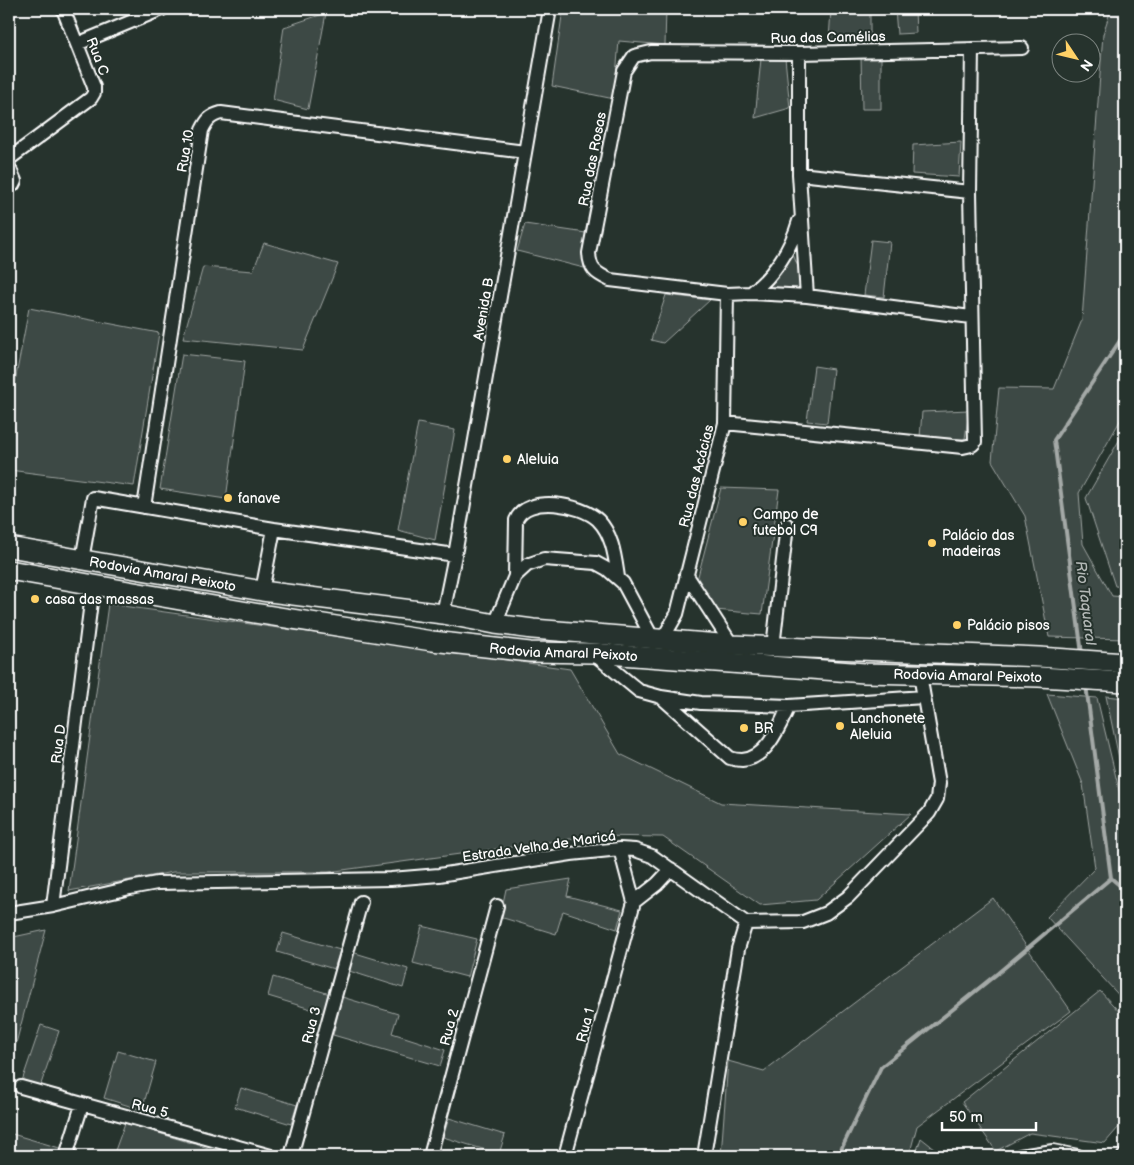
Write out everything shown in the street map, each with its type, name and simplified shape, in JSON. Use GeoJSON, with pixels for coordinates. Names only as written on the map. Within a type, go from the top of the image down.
{"type":"FeatureCollection","features":[{"type":"Feature","properties":{"kind":"highway","name":"Rodovia Amaral Peixoto"},"geometry":{"type":"LineString","coordinates":[[9,547],[262,591],[443,614],[495,624],[658,640],[732,645],[1039,657],[1125,663]]}},
{"type":"Feature","properties":{"kind":"highway","name":"Rodovia Amaral Peixoto"},"geometry":{"type":"LineString","coordinates":[[9,570],[93,586],[432,641],[530,652],[593,653],[865,673],[1039,677],[1125,682]]}},
{"type":"Feature","properties":{"kind":"street","name":"Rua C"},"geometry":{"type":"LineString","coordinates":[[9,159],[91,98],[94,93],[94,87],[63,9]]}},
{"type":"Feature","properties":{"kind":"street"},"geometry":{"type":"LineString","coordinates":[[77,44],[162,9]]}},
{"type":"Feature","properties":{"kind":"street","name":"Avenida B"},"geometry":{"type":"LineString","coordinates":[[443,614],[455,555],[550,9]]}},
{"type":"Feature","properties":{"kind":"street","name":"Rua das Camélias"},"geometry":{"type":"LineString","coordinates":[[634,56],[651,52],[799,53],[1022,48]]}},
{"type":"Feature","properties":{"kind":"street"},"geometry":{"type":"LineString","coordinates":[[725,423],[963,447],[972,445],[976,436],[970,192],[972,50]]}},
{"type":"Feature","properties":{"kind":"street"},"geometry":{"type":"LineString","coordinates":[[799,53],[799,174],[807,296]]}},
{"type":"Feature","properties":{"kind":"street","name":"Rua das Rosas"},"geometry":{"type":"LineString","coordinates":[[634,56],[624,72],[622,81],[589,253],[590,263],[600,276],[610,280],[727,294]]}},
{"type":"Feature","properties":{"kind":"street","name":"Rua 10"},"geometry":{"type":"LineString","coordinates":[[144,507],[202,130],[206,120],[221,113],[525,152]]}},
{"type":"Feature","properties":{"kind":"street"},"geometry":{"type":"LineString","coordinates":[[9,167],[15,182],[9,186]]}},
{"type":"Feature","properties":{"kind":"street"},"geometry":{"type":"LineString","coordinates":[[799,174],[970,192]]}},
{"type":"Feature","properties":{"kind":"street"},"geometry":{"type":"LineString","coordinates":[[751,293],[765,281],[784,256],[794,236],[801,214]]}},
{"type":"Feature","properties":{"kind":"street"},"geometry":{"type":"LineString","coordinates":[[727,294],[751,293],[807,296],[972,317]]}},
{"type":"Feature","properties":{"kind":"street","name":"Rua das Acácias"},"geometry":{"type":"LineString","coordinates":[[658,640],[677,614],[725,423],[727,294]]}},
{"type":"Feature","properties":{"kind":"street"},"geometry":{"type":"LineString","coordinates":[[82,560],[93,498],[274,529],[455,555]]}},
{"type":"Feature","properties":{"kind":"street"},"geometry":{"type":"LineString","coordinates":[[516,576],[516,520],[524,509],[541,504],[568,506],[590,514],[598,521],[606,532],[614,550],[618,577]]}},
{"type":"Feature","properties":{"kind":"street"},"geometry":{"type":"LineString","coordinates":[[773,647],[787,526]]}},
{"type":"Feature","properties":{"kind":"street"},"geometry":{"type":"LineString","coordinates":[[262,591],[274,529]]}},
{"type":"Feature","properties":{"kind":"street"},"geometry":{"type":"LineString","coordinates":[[495,624],[516,576],[528,564],[544,558],[596,563],[618,577],[623,583],[658,640]]}},
{"type":"Feature","properties":{"kind":"street"},"geometry":{"type":"LineString","coordinates":[[686,574],[732,645]]}},
{"type":"Feature","properties":{"kind":"street","name":"Rua D"},"geometry":{"type":"LineString","coordinates":[[53,906],[93,586]]}},
{"type":"Feature","properties":{"kind":"street"},"geometry":{"type":"LineString","coordinates":[[593,653],[639,691],[660,697],[700,703],[789,706],[924,697]]}},
{"type":"Feature","properties":{"kind":"street"},"geometry":{"type":"LineString","coordinates":[[704,1156],[738,949],[746,924],[803,922],[826,914],[848,897],[929,813],[938,799],[939,783],[920,675]]}},
{"type":"Feature","properties":{"kind":"street"},"geometry":{"type":"LineString","coordinates":[[660,697],[730,758],[742,760],[757,755],[775,736],[789,706]]}},
{"type":"Feature","properties":{"kind":"street","name":"Estrada Velha de Maricá"},"geometry":{"type":"LineString","coordinates":[[9,913],[53,906],[157,883],[391,879],[438,875],[571,854],[620,849],[635,850],[652,856],[746,924]]}},
{"type":"Feature","properties":{"kind":"street","name":"Rua 1"},"geometry":{"type":"LineString","coordinates":[[565,1156],[634,902],[620,849]]}},
{"type":"Feature","properties":{"kind":"street"},"geometry":{"type":"LineString","coordinates":[[634,902],[657,884],[671,869]]}},
{"type":"Feature","properties":{"kind":"street","name":"Rua 3"},"geometry":{"type":"LineString","coordinates":[[291,1156],[361,902]]}},
{"type":"Feature","properties":{"kind":"street","name":"Rua 2"},"geometry":{"type":"LineString","coordinates":[[430,1156],[498,906]]}},
{"type":"Feature","properties":{"kind":"street","name":"Rua 5"},"geometry":{"type":"LineString","coordinates":[[21,1087],[271,1156]]}},
{"type":"Feature","properties":{"kind":"street"},"geometry":{"type":"LineString","coordinates":[[66,1156],[82,1104]]}},
{"type":"Feature","properties":{"kind":"street"},"geometry":{"type":"LineString","coordinates":[[1020,1156],[1053,1151],[1078,1156]]}},
{"type":"Feature","properties":{"kind":"shaded area"},"geometry":{"type":"Polygon","coordinates":[[[563,9],[666,9],[665,45],[619,41],[614,99],[552,86],[563,9]]]}},
{"type":"Feature","properties":{"kind":"shaded area"},"geometry":{"type":"Polygon","coordinates":[[[831,9],[870,9],[870,38],[829,40],[831,9]]]}},
{"type":"Feature","properties":{"kind":"shaded area"},"geometry":{"type":"Polygon","coordinates":[[[895,9],[915,9],[916,33],[897,34],[895,9]]]}},
{"type":"Feature","properties":{"kind":"shaded area"},"geometry":{"type":"Polygon","coordinates":[[[1111,9],[1125,9],[1125,412],[1079,493],[1083,544],[1112,596],[1125,597],[1125,639],[1049,637],[1025,516],[992,461],[999,388],[1054,389],[1082,320],[1099,82],[1102,82],[1103,34],[1111,9]]]}},
{"type":"Feature","properties":{"kind":"shaded area"},"geometry":{"type":"Polygon","coordinates":[[[326,13],[308,109],[273,100],[284,27],[326,13]]]}},
{"type":"Feature","properties":{"kind":"shaded area"},"geometry":{"type":"Polygon","coordinates":[[[861,54],[881,54],[881,109],[862,109],[861,54]]]}},
{"type":"Feature","properties":{"kind":"shaded area"},"geometry":{"type":"Polygon","coordinates":[[[785,58],[790,108],[755,118],[761,59],[785,58]]]}},
{"type":"Feature","properties":{"kind":"shaded area"},"geometry":{"type":"Polygon","coordinates":[[[961,142],[959,177],[912,174],[913,145],[961,142]]]}},
{"type":"Feature","properties":{"kind":"shaded area"},"geometry":{"type":"Polygon","coordinates":[[[525,224],[586,233],[584,268],[517,251],[525,224]]]}},
{"type":"Feature","properties":{"kind":"shaded area"},"geometry":{"type":"Polygon","coordinates":[[[871,240],[890,242],[884,297],[864,295],[871,240]]]}},
{"type":"Feature","properties":{"kind":"shaded area"},"geometry":{"type":"Polygon","coordinates":[[[264,243],[338,264],[303,350],[183,338],[203,267],[253,271],[264,243]]]}},
{"type":"Feature","properties":{"kind":"shaded area"},"geometry":{"type":"Polygon","coordinates":[[[791,249],[798,267],[800,286],[795,292],[765,289],[791,249]]]}},
{"type":"Feature","properties":{"kind":"shaded area"},"geometry":{"type":"Polygon","coordinates":[[[666,295],[710,300],[663,343],[651,340],[666,295]]]}},
{"type":"Feature","properties":{"kind":"shaded area"},"geometry":{"type":"Polygon","coordinates":[[[29,308],[159,333],[134,486],[9,470],[9,413],[29,308]]]}},
{"type":"Feature","properties":{"kind":"shaded area"},"geometry":{"type":"Polygon","coordinates":[[[182,354],[245,361],[226,499],[160,489],[182,354]]]}},
{"type":"Feature","properties":{"kind":"shaded area"},"geometry":{"type":"Polygon","coordinates":[[[814,366],[833,369],[827,423],[807,421],[814,366]]]}},
{"type":"Feature","properties":{"kind":"shaded area"},"geometry":{"type":"Polygon","coordinates":[[[969,410],[965,439],[920,437],[922,412],[969,410]]]}},
{"type":"Feature","properties":{"kind":"shaded area"},"geometry":{"type":"Polygon","coordinates":[[[418,423],[455,430],[435,540],[398,530],[418,423]]]}},
{"type":"Feature","properties":{"kind":"shaded area"},"geometry":{"type":"Polygon","coordinates":[[[1121,437],[1125,437],[1125,587],[1115,586],[1086,498],[1121,437]]]}},
{"type":"Feature","properties":{"kind":"shaded area","name":"Campo de futebol C9"},"geometry":{"type":"Polygon","coordinates":[[[721,488],[779,490],[762,614],[715,610],[697,580],[721,488]]]}},
{"type":"Feature","properties":{"kind":"shaded area"},"geometry":{"type":"Polygon","coordinates":[[[108,604],[570,669],[620,754],[721,803],[911,814],[816,900],[760,905],[663,837],[592,836],[328,872],[173,872],[69,891],[108,604]]]}},
{"type":"Feature","properties":{"kind":"shaded area"},"geometry":{"type":"Polygon","coordinates":[[[1047,694],[1097,698],[1125,815],[1125,1002],[1047,917],[1095,868],[1083,784],[1047,694]]]}},
{"type":"Feature","properties":{"kind":"shaded area"},"geometry":{"type":"Polygon","coordinates":[[[1106,696],[1125,698],[1125,787],[1106,696]]]}},
{"type":"Feature","properties":{"kind":"shaded area"},"geometry":{"type":"Polygon","coordinates":[[[571,879],[567,896],[622,910],[617,929],[563,911],[556,934],[500,917],[506,889],[571,879]]]}},
{"type":"Feature","properties":{"kind":"shaded area"},"geometry":{"type":"Polygon","coordinates":[[[993,898],[1071,1011],[917,1126],[909,1156],[721,1156],[728,1061],[764,1071],[993,898]]]}},
{"type":"Feature","properties":{"kind":"shaded area"},"geometry":{"type":"Polygon","coordinates":[[[422,926],[477,939],[467,977],[413,963],[422,926]]]}},
{"type":"Feature","properties":{"kind":"shaded area"},"geometry":{"type":"Polygon","coordinates":[[[46,930],[9,1070],[9,938],[46,930]]]}},
{"type":"Feature","properties":{"kind":"shaded area"},"geometry":{"type":"Polygon","coordinates":[[[283,933],[340,950],[334,969],[277,952],[283,933]]]}},
{"type":"Feature","properties":{"kind":"shaded area"},"geometry":{"type":"Polygon","coordinates":[[[352,952],[408,969],[403,988],[346,970],[352,952]]]}},
{"type":"Feature","properties":{"kind":"shaded area"},"geometry":{"type":"Polygon","coordinates":[[[273,977],[330,994],[324,1013],[268,996],[273,977]]]}},
{"type":"Feature","properties":{"kind":"shaded area"},"geometry":{"type":"Polygon","coordinates":[[[1100,991],[1125,1018],[1125,1120],[1105,1143],[1030,1133],[996,1151],[962,1102],[1100,991]]]}},
{"type":"Feature","properties":{"kind":"shaded area"},"geometry":{"type":"Polygon","coordinates":[[[342,997],[398,1014],[392,1033],[445,1050],[440,1066],[333,1035],[342,997]]]}},
{"type":"Feature","properties":{"kind":"shaded area"},"geometry":{"type":"Polygon","coordinates":[[[41,1025],[59,1031],[40,1087],[22,1081],[41,1025]]]}},
{"type":"Feature","properties":{"kind":"shaded area"},"geometry":{"type":"Polygon","coordinates":[[[118,1051],[156,1062],[142,1110],[104,1098],[118,1051]]]}},
{"type":"Feature","properties":{"kind":"shaded area"},"geometry":{"type":"Polygon","coordinates":[[[241,1088],[297,1105],[291,1124],[235,1107],[241,1088]]]}},
{"type":"Feature","properties":{"kind":"shaded area"},"geometry":{"type":"Polygon","coordinates":[[[449,1118],[505,1135],[499,1154],[443,1137],[449,1118]]]}},
{"type":"Feature","properties":{"kind":"shaded area"},"geometry":{"type":"Polygon","coordinates":[[[125,1123],[235,1156],[113,1156],[125,1123]]]}},
{"type":"Feature","properties":{"kind":"shaded area"},"geometry":{"type":"Polygon","coordinates":[[[9,1133],[63,1149],[61,1156],[19,1156],[9,1153],[9,1133]]]}},
{"type":"Feature","properties":{"kind":"shaded area"},"geometry":{"type":"Polygon","coordinates":[[[921,1138],[944,1156],[915,1156],[921,1138]]]}},
{"type":"Feature","properties":{"kind":"waterway","name":"Rio Taquaral"},"geometry":{"type":"LineString","coordinates":[[1082,654],[1054,440],[1125,333]]}},
{"type":"Feature","properties":{"kind":"waterway","name":"Rio Taquaral"},"geometry":{"type":"LineString","coordinates":[[1086,685],[1111,878],[1125,890]]}},
{"type":"Feature","properties":{"kind":"waterway"},"geometry":{"type":"LineString","coordinates":[[838,1156],[881,1067],[998,973],[1111,878]]}},
{"type":"Feature","properties":{"kind":"place","name":"Aleluia"},"geometry":{"type":"Point","coordinates":[507,459]}},
{"type":"Feature","properties":{"kind":"place","name":"fanave"},"geometry":{"type":"Point","coordinates":[228,498]}},
{"type":"Feature","properties":{"kind":"place","name":"Campo de futebol C9"},"geometry":{"type":"Point","coordinates":[743,522]}},
{"type":"Feature","properties":{"kind":"place","name":"Palácio das madeiras"},"geometry":{"type":"Point","coordinates":[932,543]}},
{"type":"Feature","properties":{"kind":"place","name":"casa das massas"},"geometry":{"type":"Point","coordinates":[35,599]}},
{"type":"Feature","properties":{"kind":"place","name":"Palácio pisos"},"geometry":{"type":"Point","coordinates":[957,625]}},
{"type":"Feature","properties":{"kind":"place","name":"Lanchonete Aleluia"},"geometry":{"type":"Point","coordinates":[840,726]}},
{"type":"Feature","properties":{"kind":"place","name":"BR"},"geometry":{"type":"Point","coordinates":[744,728]}}]}
